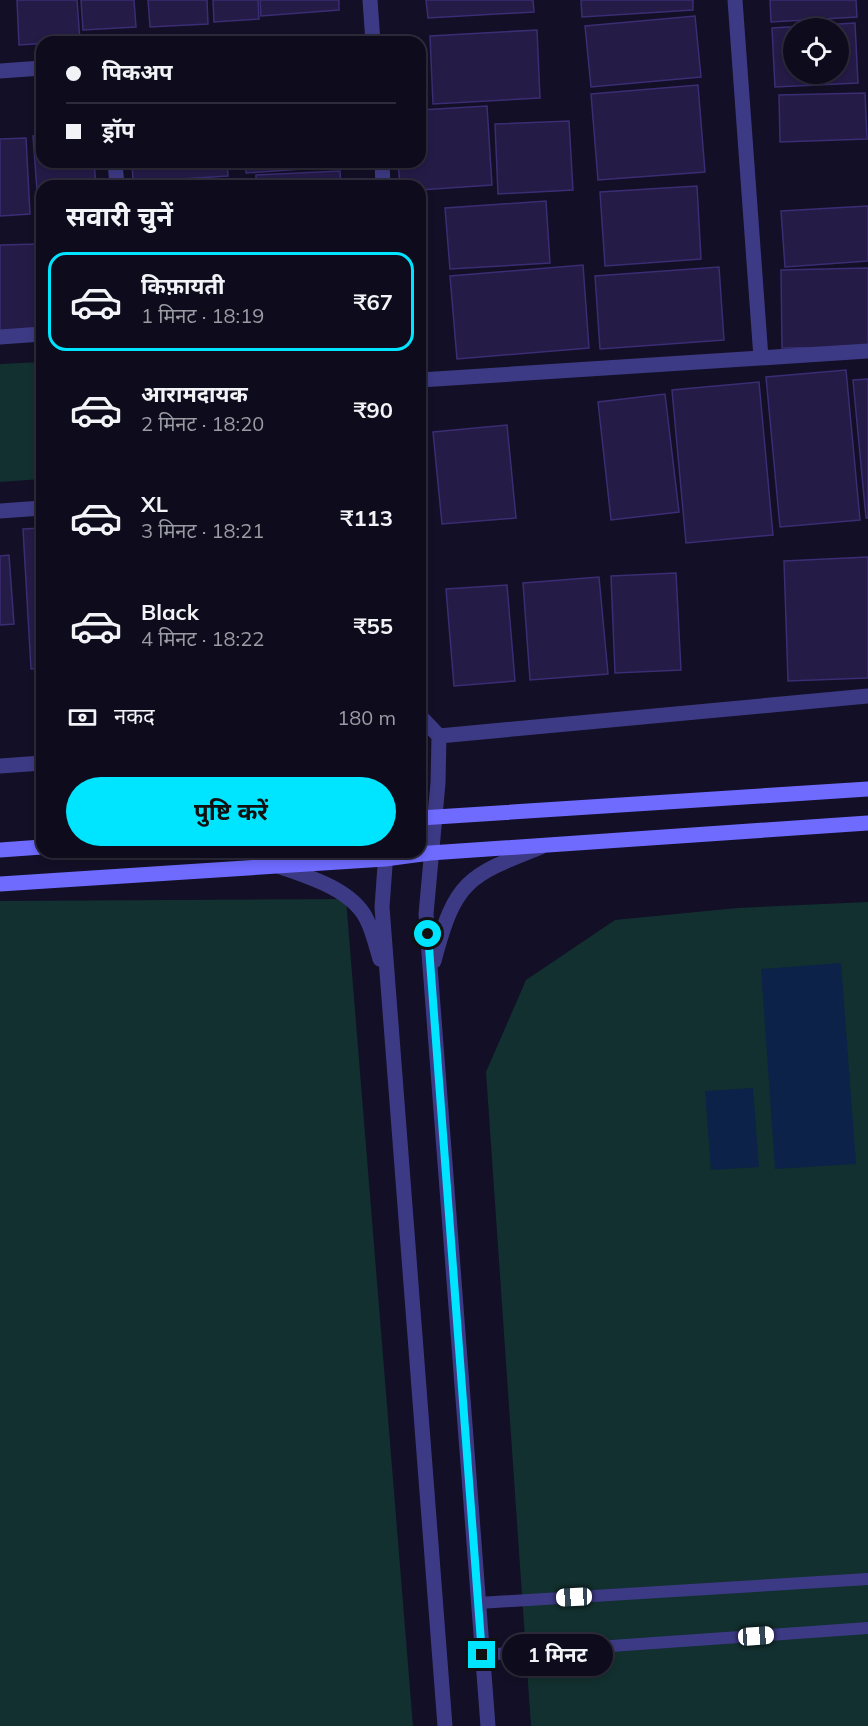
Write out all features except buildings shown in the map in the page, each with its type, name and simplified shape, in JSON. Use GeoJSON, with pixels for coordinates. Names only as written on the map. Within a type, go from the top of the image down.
{"type":"FeatureCollection","features":[{"type":"Feature","properties":{"kind":"main road"},"geometry":{"type":"LineString","coordinates":[[427,818],[868,789]]}},
{"type":"Feature","properties":{"kind":"main road"},"geometry":{"type":"LineString","coordinates":[[426,853],[868,824]]}},
{"type":"Feature","properties":{"kind":"main road"},"geometry":{"type":"LineString","coordinates":[[0,850],[36,847]]}},
{"type":"Feature","properties":{"kind":"main road"},"geometry":{"type":"LineString","coordinates":[[0,884],[360,858]]}},
{"type":"Feature","properties":{"kind":"street"},"geometry":{"type":"LineString","coordinates":[[370,0],[373,36]]}},
{"type":"Feature","properties":{"kind":"street"},"geometry":{"type":"LineString","coordinates":[[735,0],[761,358]]}},
{"type":"Feature","properties":{"kind":"street"},"geometry":{"type":"LineString","coordinates":[[0,71],[36,68]]}},
{"type":"Feature","properties":{"kind":"street"},"geometry":{"type":"LineString","coordinates":[[0,337],[36,334]]}},
{"type":"Feature","properties":{"kind":"street"},"geometry":{"type":"LineString","coordinates":[[426,380],[868,351]]}},
{"type":"Feature","properties":{"kind":"street"},"geometry":{"type":"LineString","coordinates":[[0,511],[36,508]]}},
{"type":"Feature","properties":{"kind":"street"},"geometry":{"type":"LineString","coordinates":[[439,736],[868,696]]}},
{"type":"Feature","properties":{"kind":"street"},"geometry":{"type":"LineString","coordinates":[[426,722],[439,736]]}},
{"type":"Feature","properties":{"kind":"street"},"geometry":{"type":"LineString","coordinates":[[439,736],[427,818],[430,853],[426,914],[488,1726]]}},
{"type":"Feature","properties":{"kind":"street"},"geometry":{"type":"LineString","coordinates":[[0,766],[36,764]]}},
{"type":"Feature","properties":{"kind":"street"},"geometry":{"type":"LineString","coordinates":[[431,975],[452,903],[467,884],[489,868],[544,846]]}},
{"type":"Feature","properties":{"kind":"street"},"geometry":{"type":"LineString","coordinates":[[385,858],[382,907],[445,1726]]}},
{"type":"Feature","properties":{"kind":"street"},"geometry":{"type":"LineString","coordinates":[[273,865],[315,879],[349,899],[366,917],[388,981]]}},
{"type":"Feature","properties":{"kind":"lane"},"geometry":{"type":"LineString","coordinates":[[478,1603],[868,1579]]}},
{"type":"Feature","properties":{"kind":"lane"},"geometry":{"type":"LineString","coordinates":[[482,1655],[868,1628]]}},
{"type":"Feature","properties":{"kind":"green space"},"geometry":{"type":"Polygon","coordinates":[[[36,362],[36,479],[0,482],[0,364],[36,362]]]}},
{"type":"Feature","properties":{"kind":"green space"},"geometry":{"type":"Polygon","coordinates":[[[346,899],[413,1726],[0,1726],[0,901],[346,899]]]}},
{"type":"Feature","properties":{"kind":"green space"},"geometry":{"type":"Polygon","coordinates":[[[868,902],[868,1726],[531,1726],[486,1072],[526,980],[615,920],[737,908],[868,902]]]}},
{"type":"Feature","properties":{"kind":"water"},"geometry":{"type":"Polygon","coordinates":[[[841,963],[856,1164],[775,1169],[761,969],[841,963]]]}},
{"type":"Feature","properties":{"kind":"water"},"geometry":{"type":"Polygon","coordinates":[[[753,1088],[759,1167],[711,1170],[705,1091],[753,1088]]]}},
{"type":"Feature","properties":{"kind":"route"},"geometry":{"type":"LineString","coordinates":[[428,934],[482,1655]]}}]}
